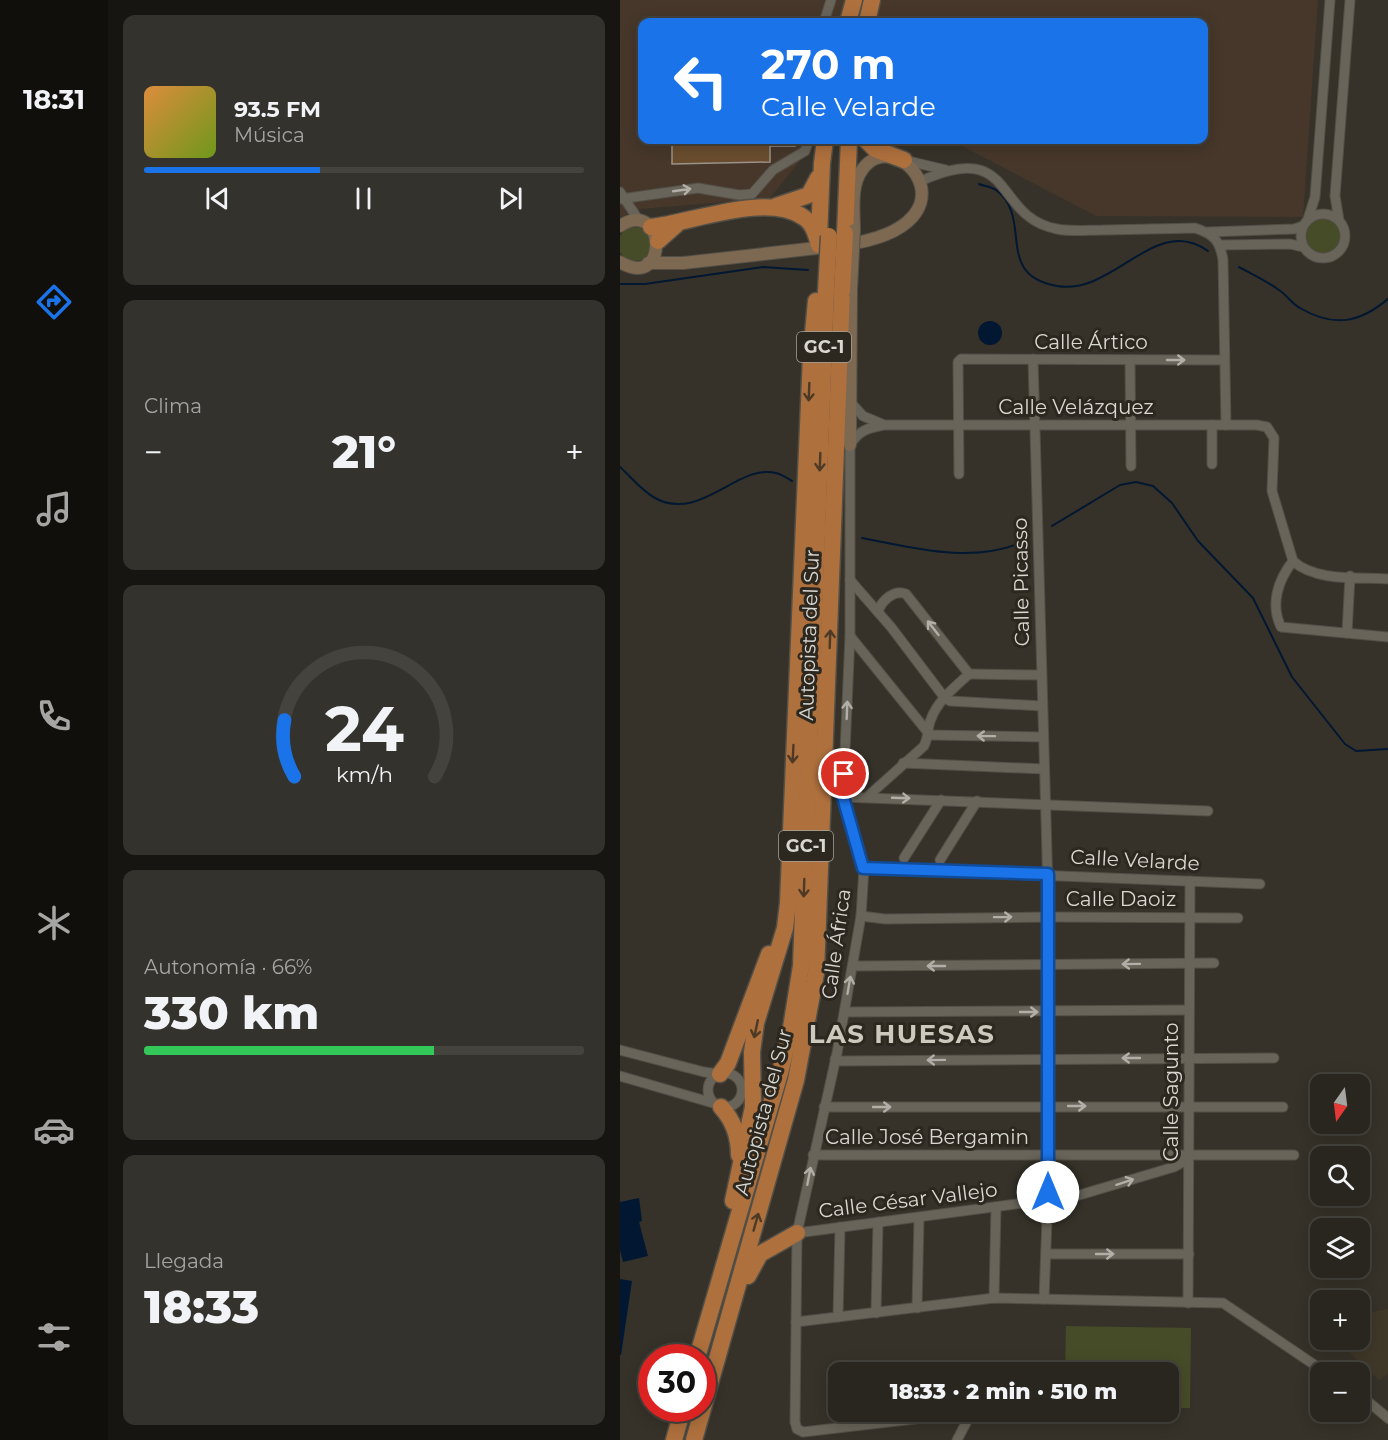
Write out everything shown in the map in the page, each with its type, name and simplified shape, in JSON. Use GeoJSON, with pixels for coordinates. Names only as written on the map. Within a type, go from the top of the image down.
{"type":"FeatureCollection","features":[{"type":"Feature","properties":{"kind":"highway"},"geometry":{"type":"LineString","coordinates":[[849,18],[854,0]]}},
{"type":"Feature","properties":{"kind":"highway"},"geometry":{"type":"LineString","coordinates":[[868,18],[872,0]]}},
{"type":"Feature","properties":{"kind":"highway"},"geometry":{"type":"LineString","coordinates":[[875,18],[879,0]]}},
{"type":"Feature","properties":{"kind":"highway"},"geometry":{"type":"LineString","coordinates":[[652,235],[676,225],[718,213],[763,209],[809,195],[817,184],[824,144]]}},
{"type":"Feature","properties":{"kind":"highway","name":"Autopista del Sur"},"geometry":{"type":"LineString","coordinates":[[695,1440],[796,1080],[807,1032],[816,973],[832,591],[834,144]]}},
{"type":"Feature","properties":{"kind":"highway","name":"Autopista del Sur"},"geometry":{"type":"LineString","coordinates":[[833,237],[849,144]]}},
{"type":"Feature","properties":{"kind":"highway"},"geometry":{"type":"LineString","coordinates":[[855,188],[858,144]]}},
{"type":"Feature","properties":{"kind":"highway"},"geometry":{"type":"LineString","coordinates":[[870,144],[875,149],[904,160]]}},
{"type":"Feature","properties":{"kind":"highway"},"geometry":{"type":"LineString","coordinates":[[822,163],[833,237]]}},
{"type":"Feature","properties":{"kind":"highway"},"geometry":{"type":"LineString","coordinates":[[763,209],[792,212],[833,237]]}},
{"type":"Feature","properties":{"kind":"highway"},"geometry":{"type":"LineString","coordinates":[[708,1319],[714,1267],[735,1193],[753,1107],[752,1052],[756,1023],[785,928],[788,903],[811,356],[834,291]]}},
{"type":"Feature","properties":{"kind":"highway","name":"Autopista del Sur"},"geometry":{"type":"LineString","coordinates":[[701,1344],[780,1073],[791,1028],[801,966],[834,291]]}},
{"type":"Feature","properties":{"kind":"highway"},"geometry":{"type":"LineString","coordinates":[[832,591],[838,560],[842,507],[849,345]]}},
{"type":"Feature","properties":{"kind":"highway"},"geometry":{"type":"LineString","coordinates":[[842,507],[848,478]]}},
{"type":"Feature","properties":{"kind":"highway"},"geometry":{"type":"LineString","coordinates":[[719,1074],[728,1063],[788,903]]}},
{"type":"Feature","properties":{"kind":"highway"},"geometry":{"type":"LineString","coordinates":[[717,1105],[730,1116],[737,1131],[739,1152],[735,1193]]}},
{"type":"Feature","properties":{"kind":"highway"},"geometry":{"type":"LineString","coordinates":[[695,1440],[713,1404],[749,1271],[760,1254],[797,1233]]}},
{"type":"Feature","properties":{"kind":"highway"},"geometry":{"type":"LineString","coordinates":[[674,1440],[679,1422]]}},
{"type":"Feature","properties":{"kind":"street"},"geometry":{"type":"LineString","coordinates":[[825,18],[831,0]]}},
{"type":"Feature","properties":{"kind":"street"},"geometry":{"type":"LineString","coordinates":[[1330,0],[1315,197],[1300,240],[1303,247],[1315,258],[1323,259],[1338,253],[1345,239],[1345,232],[1338,220],[1336,196],[1350,0]]}},
{"type":"Feature","properties":{"kind":"street"},"geometry":{"type":"LineString","coordinates":[[621,196],[698,188],[739,195],[752,194],[773,170],[805,151],[808,144]]}},
{"type":"Feature","properties":{"kind":"street"},"geometry":{"type":"LineString","coordinates":[[850,445],[852,404],[849,345],[834,291],[833,237],[861,172],[875,161],[888,158],[904,160],[946,170]]}},
{"type":"Feature","properties":{"kind":"street"},"geometry":{"type":"LineString","coordinates":[[620,262],[634,268],[648,263],[683,263],[810,249],[878,238],[902,227],[913,218],[919,207],[921,181],[904,160]]}},
{"type":"Feature","properties":{"kind":"street"},"geometry":{"type":"LineString","coordinates":[[921,181],[946,170],[965,168],[985,171],[995,176],[1034,220],[1056,229],[1195,228],[1208,232],[1294,229],[1324,214],[1336,196]]}},
{"type":"Feature","properties":{"kind":"street"},"geometry":{"type":"LineString","coordinates":[[621,196],[669,259],[683,263]]}},
{"type":"Feature","properties":{"kind":"street"},"geometry":{"type":"LineString","coordinates":[[1315,197],[1324,214],[1338,220]]}},
{"type":"Feature","properties":{"kind":"street"},"geometry":{"type":"LineString","coordinates":[[620,226],[628,222],[652,235]]}},
{"type":"Feature","properties":{"kind":"street"},"geometry":{"type":"LineString","coordinates":[[1208,232],[1221,245],[1226,425]]}},
{"type":"Feature","properties":{"kind":"street"},"geometry":{"type":"LineString","coordinates":[[648,263],[652,235]]}},
{"type":"Feature","properties":{"kind":"street"},"geometry":{"type":"LineString","coordinates":[[1221,245],[1290,244],[1303,247]]}},
{"type":"Feature","properties":{"kind":"street","name":"Calle Ártico"},"geometry":{"type":"LineString","coordinates":[[958,426],[958,362],[961,359],[1130,360],[1224,357]]}},
{"type":"Feature","properties":{"kind":"street","name":"Calle Picasso"},"geometry":{"type":"LineString","coordinates":[[1033,359],[1049,916],[1049,1154],[1044,1299]]}},
{"type":"Feature","properties":{"kind":"street"},"geometry":{"type":"LineString","coordinates":[[1130,360],[1131,466]]}},
{"type":"Feature","properties":{"kind":"street","name":"Calle Velázquez"},"geometry":{"type":"LineString","coordinates":[[852,404],[863,416],[884,425]]}},
{"type":"Feature","properties":{"kind":"street","name":"Calle Velázquez"},"geometry":{"type":"LineString","coordinates":[[850,445],[858,433],[866,428],[884,425],[1267,427],[1274,438],[1272,491],[1293,561]]}},
{"type":"Feature","properties":{"kind":"street"},"geometry":{"type":"LineString","coordinates":[[1212,425],[1212,464]]}},
{"type":"Feature","properties":{"kind":"street"},"geometry":{"type":"LineString","coordinates":[[958,426],[959,474]]}},
{"type":"Feature","properties":{"kind":"street","name":"Calle África"},"geometry":{"type":"LineString","coordinates":[[850,445],[848,478],[850,636],[843,797],[863,868],[861,916],[845,1012],[797,1233],[795,1422],[797,1429],[803,1432],[940,1416],[960,1416],[966,1423],[957,1440]]}},
{"type":"Feature","properties":{"kind":"street"},"geometry":{"type":"LineString","coordinates":[[1388,579],[1308,572],[1293,561],[1278,581],[1276,616],[1281,627],[1388,638]]}},
{"type":"Feature","properties":{"kind":"street"},"geometry":{"type":"LineString","coordinates":[[1347,633],[1350,576]]}},
{"type":"Feature","properties":{"kind":"street"},"geometry":{"type":"LineString","coordinates":[[850,580],[878,612],[944,698],[950,701],[1042,706]]}},
{"type":"Feature","properties":{"kind":"street"},"geometry":{"type":"LineString","coordinates":[[878,612],[884,601],[895,593],[906,594],[969,674]]}},
{"type":"Feature","properties":{"kind":"street"},"geometry":{"type":"LineString","coordinates":[[866,598],[884,601]]}},
{"type":"Feature","properties":{"kind":"street"},"geometry":{"type":"LineString","coordinates":[[850,636],[930,735]]}},
{"type":"Feature","properties":{"kind":"street"},"geometry":{"type":"LineString","coordinates":[[867,797],[924,746],[930,735],[928,726],[932,714],[944,698],[969,674],[1041,675]]}},
{"type":"Feature","properties":{"kind":"street"},"geometry":{"type":"LineString","coordinates":[[930,735],[1043,737]]}},
{"type":"Feature","properties":{"kind":"street"},"geometry":{"type":"LineString","coordinates":[[904,763],[1044,769]]}},
{"type":"Feature","properties":{"kind":"street"},"geometry":{"type":"LineString","coordinates":[[843,797],[1208,811]]}},
{"type":"Feature","properties":{"kind":"street"},"geometry":{"type":"LineString","coordinates":[[904,858],[941,800]]}},
{"type":"Feature","properties":{"kind":"street"},"geometry":{"type":"LineString","coordinates":[[940,860],[977,801]]}},
{"type":"Feature","properties":{"kind":"street","name":"Calle Velarde"},"geometry":{"type":"LineString","coordinates":[[863,868],[1260,884]]}},
{"type":"Feature","properties":{"kind":"street","name":"Calle Sagunto"},"geometry":{"type":"LineString","coordinates":[[1188,1303],[1190,881]]}},
{"type":"Feature","properties":{"kind":"street","name":"Calle Daoiz"},"geometry":{"type":"LineString","coordinates":[[861,916],[885,920],[1049,916],[1238,918]]}},
{"type":"Feature","properties":{"kind":"street"},"geometry":{"type":"LineString","coordinates":[[853,964],[858,966],[1214,963]]}},
{"type":"Feature","properties":{"kind":"street"},"geometry":{"type":"LineString","coordinates":[[845,1012],[1189,1010]]}},
{"type":"Feature","properties":{"kind":"street"},"geometry":{"type":"LineString","coordinates":[[620,1050],[704,1072],[736,1077],[742,1092],[737,1102],[717,1105],[702,1098],[620,1076]]}},
{"type":"Feature","properties":{"kind":"street"},"geometry":{"type":"LineString","coordinates":[[835,1059],[841,1061],[1274,1058]]}},
{"type":"Feature","properties":{"kind":"street"},"geometry":{"type":"LineString","coordinates":[[717,1105],[708,1094],[709,1084],[719,1074]]}},
{"type":"Feature","properties":{"kind":"street"},"geometry":{"type":"LineString","coordinates":[[824,1107],[1283,1107]]}},
{"type":"Feature","properties":{"kind":"street"},"geometry":{"type":"LineString","coordinates":[[1163,1170],[1168,1160],[1165,1154]]}},
{"type":"Feature","properties":{"kind":"street","name":"Calle César Vallejo"},"geometry":{"type":"LineString","coordinates":[[797,1233],[1096,1192],[1175,1167],[1184,1162],[1189,1154]]}},
{"type":"Feature","properties":{"kind":"street","name":"Calle José Bergamin"},"geometry":{"type":"LineString","coordinates":[[813,1155],[1294,1155]]}},
{"type":"Feature","properties":{"kind":"street"},"geometry":{"type":"LineString","coordinates":[[1175,1167],[1189,1177]]}},
{"type":"Feature","properties":{"kind":"street"},"geometry":{"type":"LineString","coordinates":[[994,1299],[996,1207]]}},
{"type":"Feature","properties":{"kind":"street"},"geometry":{"type":"LineString","coordinates":[[917,1308],[919,1218]]}},
{"type":"Feature","properties":{"kind":"street"},"geometry":{"type":"LineString","coordinates":[[876,1313],[878,1222]]}},
{"type":"Feature","properties":{"kind":"street"},"geometry":{"type":"LineString","coordinates":[[838,1317],[840,1227]]}},
{"type":"Feature","properties":{"kind":"street"},"geometry":{"type":"LineString","coordinates":[[1046,1254],[1189,1254]]}},
{"type":"Feature","properties":{"kind":"street"},"geometry":{"type":"LineString","coordinates":[[796,1322],[994,1299],[1223,1303],[1310,1362]]}},
{"type":"Feature","properties":{"kind":"street"},"geometry":{"type":"LineString","coordinates":[[1370,1404],[1388,1419]]}},
{"type":"Feature","properties":{"kind":"shaded area"},"geometry":{"type":"Polygon","coordinates":[[[620,0],[1318,0],[1303,217],[1096,216],[958,144],[1208,144],[1208,18],[638,18],[638,144],[814,144],[770,198],[642,209],[620,217],[620,0]]]}},
{"type":"Feature","properties":{"kind":"shaded area"},"geometry":{"type":"Polygon","coordinates":[[[1388,1309],[1388,1374],[1379,1380],[1370,1372],[1370,1362],[1360,1362],[1347,1350],[1370,1350],[1370,1312],[1388,1309]]]}},
{"type":"Feature","properties":{"kind":"green space"},"geometry":{"type":"Polygon","coordinates":[[[1323,219],[1335,224],[1340,236],[1335,248],[1323,253],[1311,248],[1306,236],[1311,224],[1323,219]]]}},
{"type":"Feature","properties":{"kind":"green space"},"geometry":{"type":"Polygon","coordinates":[[[629,228],[641,228],[651,238],[651,250],[641,260],[629,260],[620,252],[620,236],[629,228]]]}},
{"type":"Feature","properties":{"kind":"green space"},"geometry":{"type":"Polygon","coordinates":[[[1066,1326],[1191,1328],[1190,1408],[1179,1408],[1179,1362],[1065,1362],[1066,1326]]]}},
{"type":"Feature","properties":{"kind":"water"},"geometry":{"type":"Polygon","coordinates":[[[990,321],[995,322],[1001,328],[1001,338],[995,344],[990,345],[985,344],[979,338],[978,333],[979,328],[985,322],[990,321]]]}},
{"type":"Feature","properties":{"kind":"water"},"geometry":{"type":"Polygon","coordinates":[[[639,1198],[642,1221],[639,1222],[648,1256],[623,1262],[620,1250],[620,1202],[639,1198]]]}},
{"type":"Feature","properties":{"kind":"water"},"geometry":{"type":"Polygon","coordinates":[[[620,1279],[632,1281],[621,1355],[620,1355],[620,1279]]]}},
{"type":"Feature","properties":{"kind":"building"},"geometry":{"type":"Polygon","coordinates":[[[672,144],[795,144],[795,146],[770,146],[770,162],[672,164],[672,144]]]}},
{"type":"Feature","properties":{"kind":"waterway"},"geometry":{"type":"LineString","coordinates":[[979,184],[996,190],[1007,202],[1013,215],[1020,258],[1026,270],[1038,280],[1057,286],[1078,286],[1097,279],[1152,248],[1170,242],[1189,242],[1208,251]]}},
{"type":"Feature","properties":{"kind":"waterway"},"geometry":{"type":"LineString","coordinates":[[620,284],[645,284],[763,267],[808,270]]}},
{"type":"Feature","properties":{"kind":"waterway"},"geometry":{"type":"LineString","coordinates":[[1239,267],[1282,292],[1297,306],[1324,318],[1346,320],[1357,317],[1368,313],[1389,298]]}},
{"type":"Feature","properties":{"kind":"waterway"},"geometry":{"type":"LineString","coordinates":[[620,467],[650,495],[672,504],[688,503],[703,498],[747,476],[762,472],[778,474],[792,481]]}},
{"type":"Feature","properties":{"kind":"waterway"},"geometry":{"type":"LineString","coordinates":[[1052,526],[1120,485],[1136,482],[1153,486],[1172,503],[1198,541],[1253,598],[1292,677],[1345,744],[1356,751],[1389,749]]}},
{"type":"Feature","properties":{"kind":"waterway"},"geometry":{"type":"LineString","coordinates":[[862,538],[943,552],[963,553],[1003,549],[1023,542]]}},
{"type":"Feature","properties":{"kind":"district","name":"LAS HUESAS"},"geometry":{"type":"Point","coordinates":[902,1034]}},
{"type":"Feature","properties":{"kind":"route"},"geometry":{"type":"LineString","coordinates":[[844,774],[843,797],[863,868],[1048,874],[1048,1192]]}}]}
